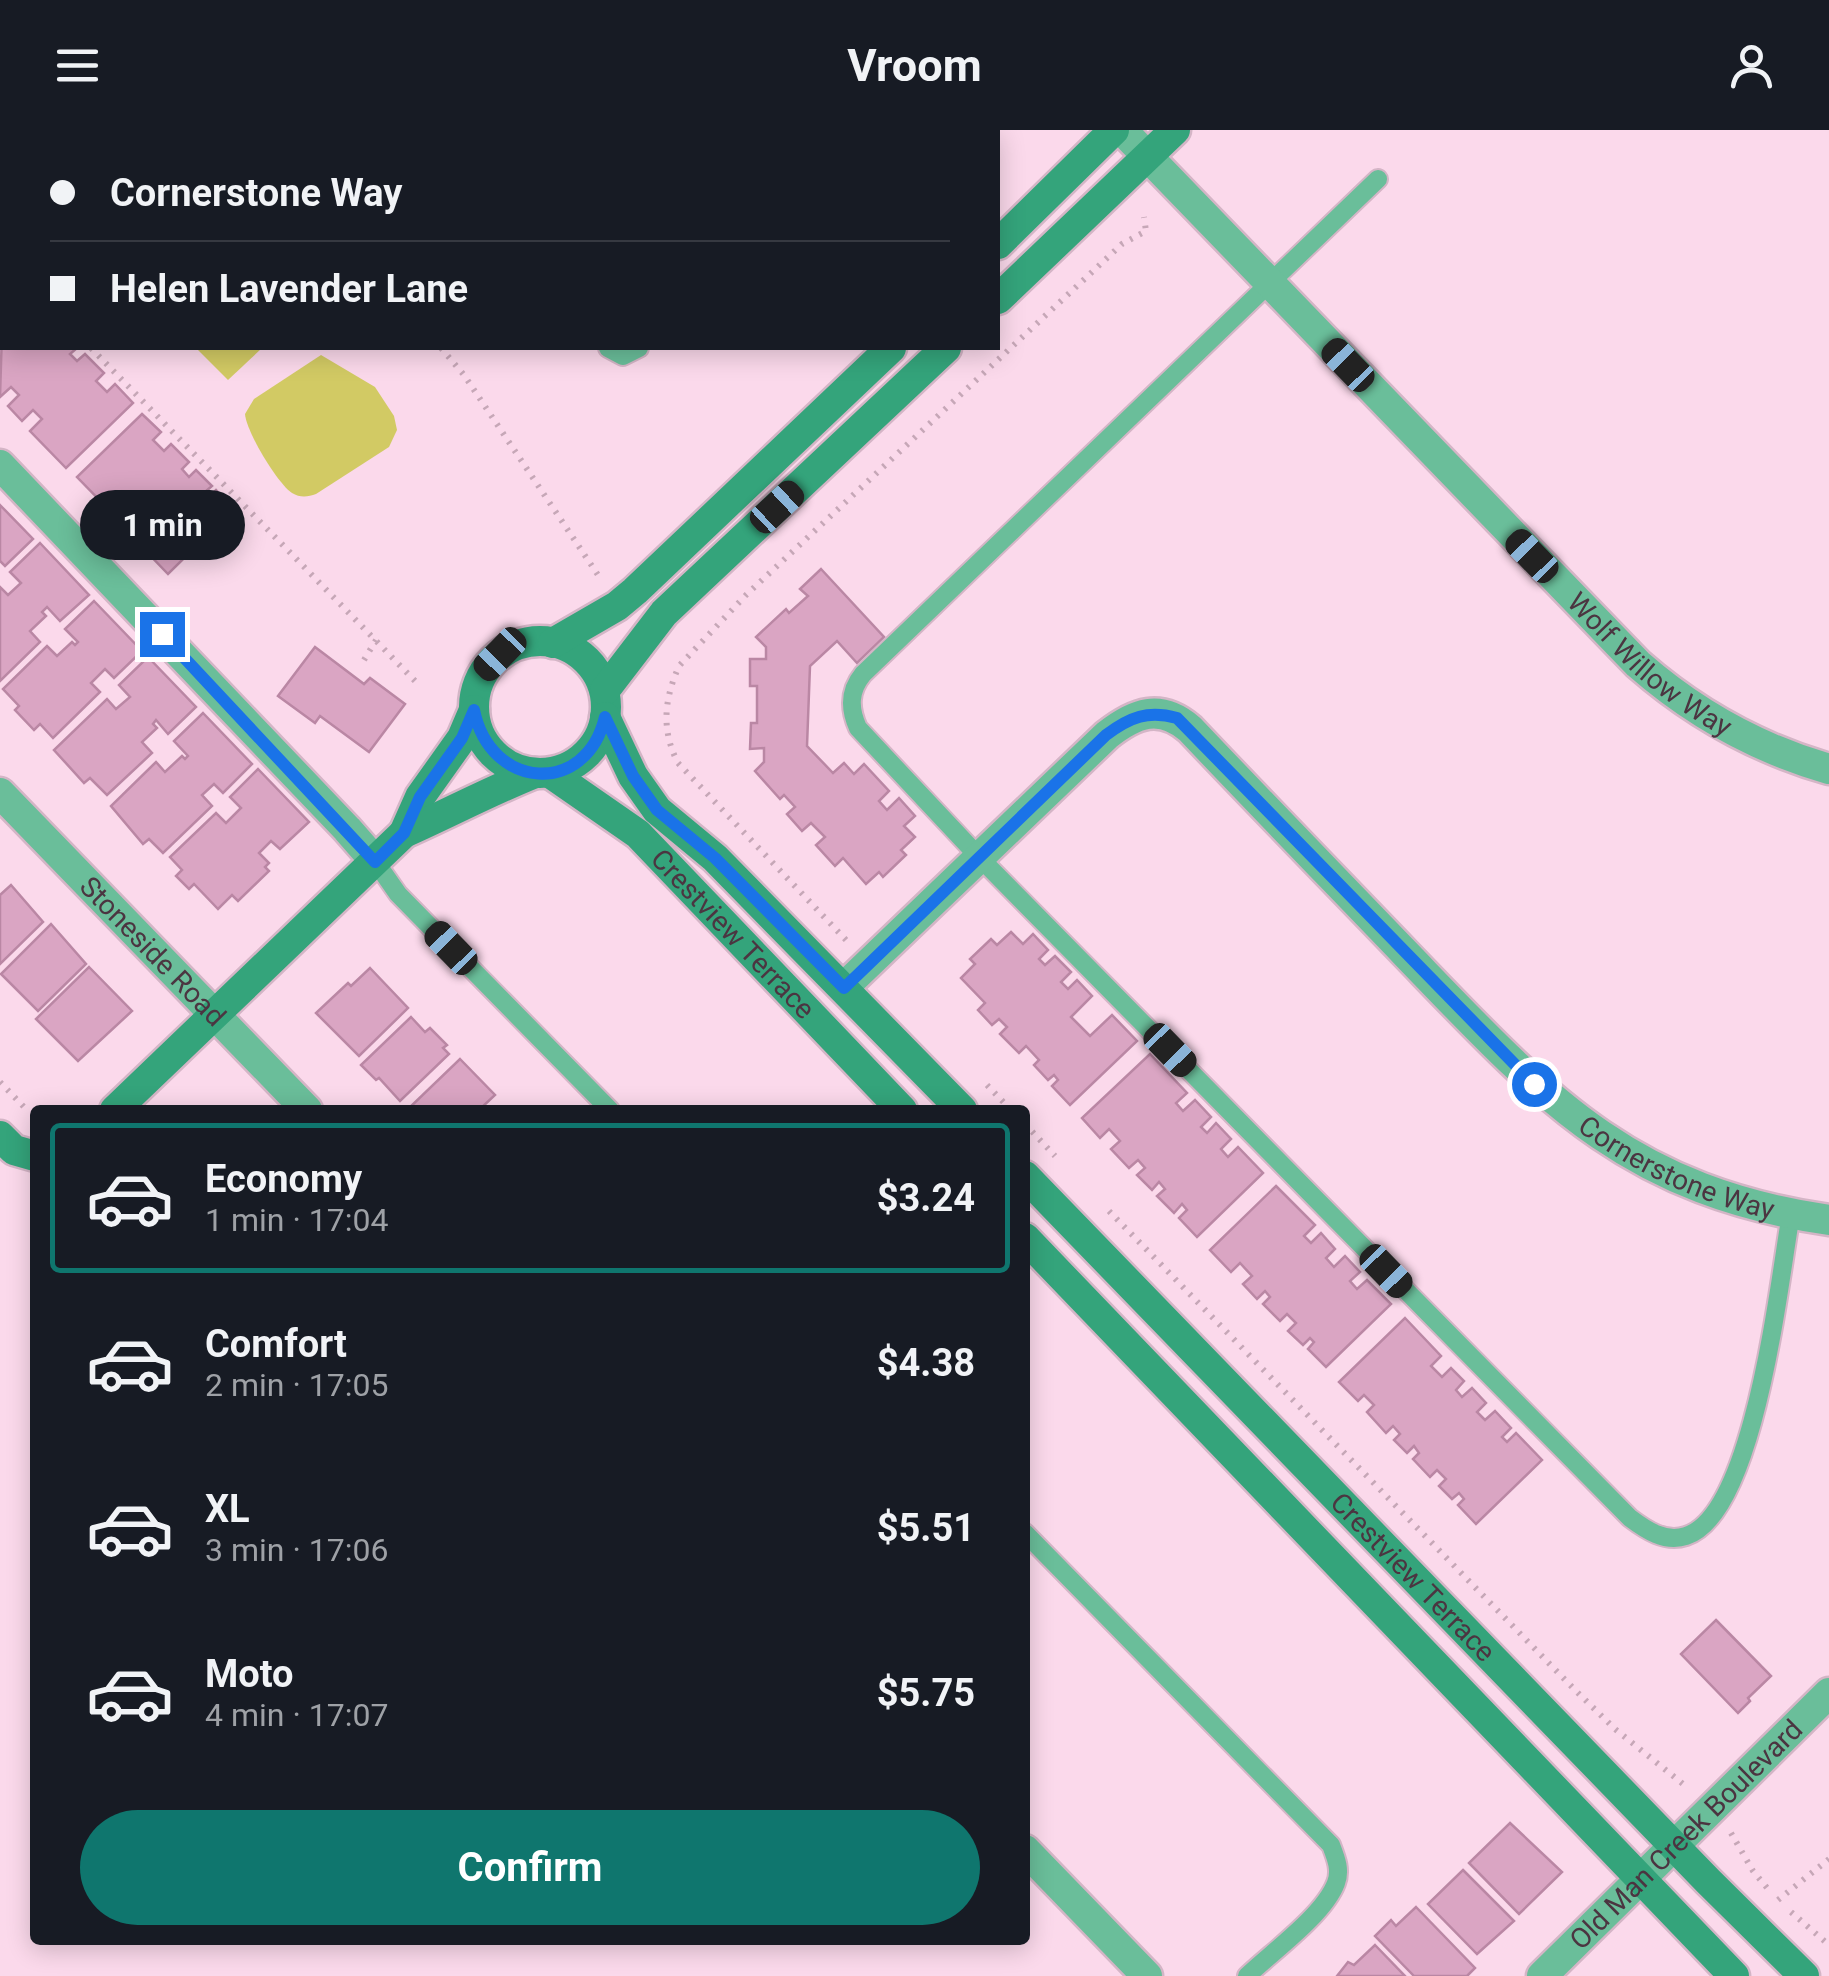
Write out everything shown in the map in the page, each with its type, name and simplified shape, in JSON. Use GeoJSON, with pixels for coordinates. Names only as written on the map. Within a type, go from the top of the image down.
{"type":"FeatureCollection","features":[{"type":"Feature","properties":{"kind":"street","name":"Wolf Willow Way"},"geometry":{"type":"LineString","coordinates":[[1118,130],[1611,638],[1667,690],[1746,738],[1790,758],[1829,769]]}},
{"type":"Feature","properties":{"kind":"street"},"geometry":{"type":"LineString","coordinates":[[1000,242],[1118,130]]}},
{"type":"Feature","properties":{"kind":"street"},"geometry":{"type":"LineString","coordinates":[[1000,296],[1175,130]]}},
{"type":"Feature","properties":{"kind":"street"},"geometry":{"type":"LineString","coordinates":[[553,643],[635,592],[889,350]]}},
{"type":"Feature","properties":{"kind":"street"},"geometry":{"type":"LineString","coordinates":[[605,704],[664,613],[944,350]]}},
{"type":"Feature","properties":{"kind":"street"},"geometry":{"type":"LineString","coordinates":[[0,465],[375,862]]}},
{"type":"Feature","properties":{"kind":"street"},"geometry":{"type":"LineString","coordinates":[[404,833],[452,812],[465,802],[571,766],[589,752],[601,734],[605,704],[596,671],[581,655],[541,641],[520,644],[500,654],[486,669],[476,689],[474,710],[478,731],[489,750],[506,764],[542,773]]}},
{"type":"Feature","properties":{"kind":"street","name":"Crestview Terrace"},"geometry":{"type":"LineString","coordinates":[[605,704],[633,776],[657,810],[715,858],[957,1105]]}},
{"type":"Feature","properties":{"kind":"street"},"geometry":{"type":"LineString","coordinates":[[121,1105],[404,833],[420,797],[462,738],[474,710]]}},
{"type":"Feature","properties":{"kind":"street","name":"Cornerstone Way"},"geometry":{"type":"LineString","coordinates":[[844,988],[1123,722],[1148,714],[1177,718],[1514,1066],[1561,1108],[1648,1166],[1742,1204],[1829,1220]]}},
{"type":"Feature","properties":{"kind":"street","name":"Crestview Terrace"},"geometry":{"type":"LineString","coordinates":[[542,773],[638,834],[897,1105]]}},
{"type":"Feature","properties":{"kind":"street","name":"Stoneside Road"},"geometry":{"type":"LineString","coordinates":[[0,793],[303,1105]]}},
{"type":"Feature","properties":{"kind":"street","name":"Crestview Terrace"},"geometry":{"type":"LineString","coordinates":[[1030,1181],[1804,1976]]}},
{"type":"Feature","properties":{"kind":"street","name":"Crestview Terrace"},"geometry":{"type":"LineString","coordinates":[[1030,1243],[1734,1976]]}},
{"type":"Feature","properties":{"kind":"street","name":"Old Man Creek Boulevard"},"geometry":{"type":"LineString","coordinates":[[1542,1976],[1829,1693]]}},
{"type":"Feature","properties":{"kind":"street"},"geometry":{"type":"LineString","coordinates":[[1030,1855],[1147,1976]]}},
{"type":"Feature","properties":{"kind":"lane"},"geometry":{"type":"LineString","coordinates":[[1378,179],[854,685],[851,699],[858,728],[979,857],[1644,1530],[1667,1538],[1684,1538],[1699,1530],[1732,1484],[1757,1406],[1791,1214]]}},
{"type":"Feature","properties":{"kind":"lane"},"geometry":{"type":"LineString","coordinates":[[612,350],[622,356],[635,350]]}},
{"type":"Feature","properties":{"kind":"lane"},"geometry":{"type":"LineString","coordinates":[[375,862],[398,894],[605,1105]]}},
{"type":"Feature","properties":{"kind":"lane"},"geometry":{"type":"LineString","coordinates":[[1030,1538],[1331,1845],[1339,1864],[1336,1883],[1322,1904],[1248,1976]]}},
{"type":"Feature","properties":{"kind":"path"},"geometry":{"type":"LineString","coordinates":[[841,934],[678,763],[665,728],[673,680],[679,666],[746,594],[1122,244],[1146,231],[1144,218]]}},
{"type":"Feature","properties":{"kind":"path"},"geometry":{"type":"LineString","coordinates":[[93,350],[418,684]]}},
{"type":"Feature","properties":{"kind":"path"},"geometry":{"type":"LineString","coordinates":[[443,350],[464,375],[592,566]]}},
{"type":"Feature","properties":{"kind":"path"},"geometry":{"type":"LineString","coordinates":[[364,660],[376,640]]}},
{"type":"Feature","properties":{"kind":"path"},"geometry":{"type":"LineString","coordinates":[[0,1082],[24,1107]]}},
{"type":"Feature","properties":{"kind":"path"},"geometry":{"type":"LineString","coordinates":[[1030,1129],[1066,1166]]}},
{"type":"Feature","properties":{"kind":"path"},"geometry":{"type":"LineString","coordinates":[[1107,1209],[1574,1689],[1615,1729],[1686,1786]]}},
{"type":"Feature","properties":{"kind":"path"},"geometry":{"type":"LineString","coordinates":[[1731,1832],[1759,1880],[1829,1946]]}},
{"type":"Feature","properties":{"kind":"path"},"geometry":{"type":"LineString","coordinates":[[1778,1900],[1829,1859]]}},
{"type":"Feature","properties":{"kind":"shaded area"},"geometry":{"type":"Polygon","coordinates":[[[198,350],[260,350],[228,380],[198,350]]]}},
{"type":"Feature","properties":{"kind":"shaded area"},"geometry":{"type":"Polygon","coordinates":[[[321,355],[375,387],[394,416],[397,430],[389,447],[316,494],[301,496],[292,493],[271,468],[256,444],[245,414],[254,399],[321,355]]]}},
{"type":"Feature","properties":{"kind":"building"},"geometry":{"type":"Polygon","coordinates":[[[1,350],[75,350],[70,354],[77,361],[85,354],[104,373],[96,381],[107,392],[115,384],[133,403],[66,468],[30,431],[42,419],[33,410],[22,421],[8,406],[19,395],[11,387],[0,397],[1,350]]]}},
{"type":"Feature","properties":{"kind":"building"},"geometry":{"type":"Polygon","coordinates":[[[142,414],[161,432],[153,440],[164,451],[171,444],[189,462],[182,469],[189,477],[196,470],[212,486],[205,492],[209,497],[216,490],[234,509],[168,574],[142,547],[152,536],[146,529],[136,538],[122,524],[133,513],[123,503],[112,513],[77,477],[142,414]]]}},
{"type":"Feature","properties":{"kind":"building"},"geometry":{"type":"Polygon","coordinates":[[[0,505],[33,539],[5,566],[0,561],[0,505]]]}},
{"type":"Feature","properties":{"kind":"building"},"geometry":{"type":"Polygon","coordinates":[[[40,543],[89,595],[60,621],[47,607],[42,612],[46,616],[30,631],[40,642],[0,681],[0,587],[8,595],[21,583],[10,572],[40,543]]]}},
{"type":"Feature","properties":{"kind":"building"},"geometry":{"type":"Polygon","coordinates":[[[821,569],[884,637],[857,663],[837,641],[810,666],[807,746],[833,773],[844,763],[854,774],[864,764],[889,791],[879,801],[887,810],[899,798],[915,816],[904,826],[915,837],[901,850],[906,855],[883,877],[879,872],[866,884],[843,858],[835,866],[816,845],[825,837],[811,823],[802,831],[787,814],[795,807],[784,795],[780,799],[755,771],[764,762],[764,748],[750,749],[751,723],[757,723],[757,686],[750,686],[750,659],[766,659],[766,647],[756,637],[786,609],[789,613],[808,596],[800,589],[821,569]]]}},
{"type":"Feature","properties":{"kind":"building"},"geometry":{"type":"Polygon","coordinates":[[[94,601],[142,651],[114,678],[105,669],[91,683],[100,692],[53,738],[40,724],[34,730],[15,710],[19,706],[3,689],[47,646],[57,656],[72,642],[75,645],[78,642],[65,629],[94,601]]]}},
{"type":"Feature","properties":{"kind":"building"},"geometry":{"type":"Polygon","coordinates":[[[315,647],[364,684],[370,678],[405,704],[369,752],[320,716],[315,723],[278,696],[315,647]]]}},
{"type":"Feature","properties":{"kind":"building"},"geometry":{"type":"Polygon","coordinates":[[[148,657],[196,707],[168,734],[156,720],[153,724],[157,728],[142,742],[152,753],[107,795],[90,778],[84,783],[54,750],[107,699],[116,709],[130,697],[119,685],[148,657]]]}},
{"type":"Feature","properties":{"kind":"building"},"geometry":{"type":"Polygon","coordinates":[[[203,713],[252,764],[223,793],[214,784],[202,795],[212,806],[163,853],[149,839],[143,844],[111,806],[156,762],[165,772],[182,756],[188,756],[174,741],[203,713]]]}},
{"type":"Feature","properties":{"kind":"building"},"geometry":{"type":"Polygon","coordinates":[[[258,769],[309,822],[280,849],[271,841],[259,853],[269,863],[265,867],[269,871],[238,901],[232,895],[218,909],[194,884],[189,889],[176,876],[182,870],[170,857],[216,813],[226,823],[241,808],[230,797],[258,769]]]}},
{"type":"Feature","properties":{"kind":"building"},"geometry":{"type":"Polygon","coordinates":[[[11,885],[43,922],[0,964],[0,895],[11,885]]]}},
{"type":"Feature","properties":{"kind":"building"},"geometry":{"type":"Polygon","coordinates":[[[51,924],[86,964],[38,1011],[1,974],[51,924]]]}},
{"type":"Feature","properties":{"kind":"building"},"geometry":{"type":"Polygon","coordinates":[[[1011,932],[1023,944],[1033,934],[1048,950],[1039,959],[1045,965],[1055,956],[1071,972],[1061,982],[1068,989],[1077,980],[1092,996],[1071,1017],[1090,1036],[1112,1015],[1137,1041],[1070,1105],[1052,1086],[1058,1080],[1054,1075],[1048,1080],[1034,1065],[1039,1060],[1026,1046],[1019,1053],[1000,1034],[1007,1027],[999,1019],[992,1025],[978,1010],[985,1003],[961,978],[975,964],[970,959],[991,939],[997,945],[1011,932]]]}},
{"type":"Feature","properties":{"kind":"building"},"geometry":{"type":"Polygon","coordinates":[[[89,967],[132,1011],[78,1061],[36,1019],[89,967]]]}},
{"type":"Feature","properties":{"kind":"building"},"geometry":{"type":"Polygon","coordinates":[[[370,968],[408,1008],[359,1056],[316,1013],[370,968]]]}},
{"type":"Feature","properties":{"kind":"building"},"geometry":{"type":"Polygon","coordinates":[[[411,1017],[425,1032],[430,1028],[447,1045],[443,1048],[449,1054],[400,1101],[361,1065],[411,1017]]]}},
{"type":"Feature","properties":{"kind":"building"},"geometry":{"type":"Polygon","coordinates":[[[1150,1054],[1187,1093],[1176,1103],[1183,1111],[1195,1100],[1211,1117],[1201,1127],[1207,1133],[1216,1123],[1231,1139],[1221,1149],[1228,1157],[1238,1147],[1263,1173],[1197,1237],[1179,1218],[1187,1210],[1182,1204],[1174,1213],[1157,1196],[1165,1189],[1159,1182],[1152,1190],[1137,1175],[1145,1168],[1138,1160],[1129,1168],[1111,1149],[1120,1141],[1109,1129],[1100,1138],[1082,1118],[1150,1054]]]}},
{"type":"Feature","properties":{"kind":"building"},"geometry":{"type":"Polygon","coordinates":[[[460,1059],[495,1095],[484,1105],[412,1105],[460,1059]]]}},
{"type":"Feature","properties":{"kind":"building"},"geometry":{"type":"Polygon","coordinates":[[[1276,1186],[1315,1225],[1304,1236],[1311,1243],[1321,1233],[1335,1249],[1326,1258],[1334,1267],[1345,1256],[1360,1272],[1350,1281],[1357,1289],[1367,1280],[1391,1304],[1326,1367],[1308,1349],[1314,1342],[1310,1338],[1303,1345],[1288,1331],[1296,1323],[1287,1314],[1280,1321],[1263,1304],[1270,1297],[1265,1291],[1257,1299],[1243,1284],[1252,1276],[1240,1263],[1231,1272],[1210,1250],[1276,1186]]]}},
{"type":"Feature","properties":{"kind":"building"},"geometry":{"type":"Polygon","coordinates":[[[1405,1318],[1441,1356],[1431,1366],[1442,1377],[1451,1368],[1464,1381],[1456,1390],[1462,1397],[1472,1388],[1486,1403],[1477,1412],[1485,1420],[1495,1411],[1511,1428],[1502,1437],[1507,1442],[1516,1433],[1542,1460],[1476,1524],[1458,1505],[1464,1499],[1459,1493],[1452,1499],[1439,1486],[1446,1479],[1437,1470],[1430,1477],[1413,1459],[1419,1453],[1414,1446],[1407,1453],[1394,1440],[1400,1434],[1393,1426],[1386,1433],[1367,1412],[1374,1405],[1364,1395],[1358,1401],[1339,1382],[1405,1318]]]}},
{"type":"Feature","properties":{"kind":"building"},"geometry":{"type":"Polygon","coordinates":[[[1716,1620],[1771,1676],[1738,1713],[1681,1654],[1716,1620]]]}},
{"type":"Feature","properties":{"kind":"building"},"geometry":{"type":"Polygon","coordinates":[[[1510,1823],[1562,1872],[1519,1914],[1469,1863],[1510,1823]]]}},
{"type":"Feature","properties":{"kind":"building"},"geometry":{"type":"Polygon","coordinates":[[[1463,1870],[1514,1921],[1477,1954],[1428,1904],[1463,1870]]]}},
{"type":"Feature","properties":{"kind":"building"},"geometry":{"type":"Polygon","coordinates":[[[1416,1907],[1475,1968],[1467,1976],[1414,1976],[1375,1936],[1391,1920],[1396,1926],[1416,1907]]]}},
{"type":"Feature","properties":{"kind":"building"},"geometry":{"type":"Polygon","coordinates":[[[1375,1945],[1405,1976],[1337,1976],[1348,1962],[1354,1965],[1375,1945]]]}},
{"type":"Feature","properties":{"kind":"route"},"geometry":{"type":"LineString","coordinates":[[162,634],[375,862],[404,833],[420,797],[462,738],[474,710],[478,731],[489,750],[506,764],[535,773],[571,766],[589,752],[601,734],[605,717],[633,776],[657,810],[715,858],[844,988],[1106,735],[1135,716],[1162,714],[1177,718],[1534,1084]]}}]}
